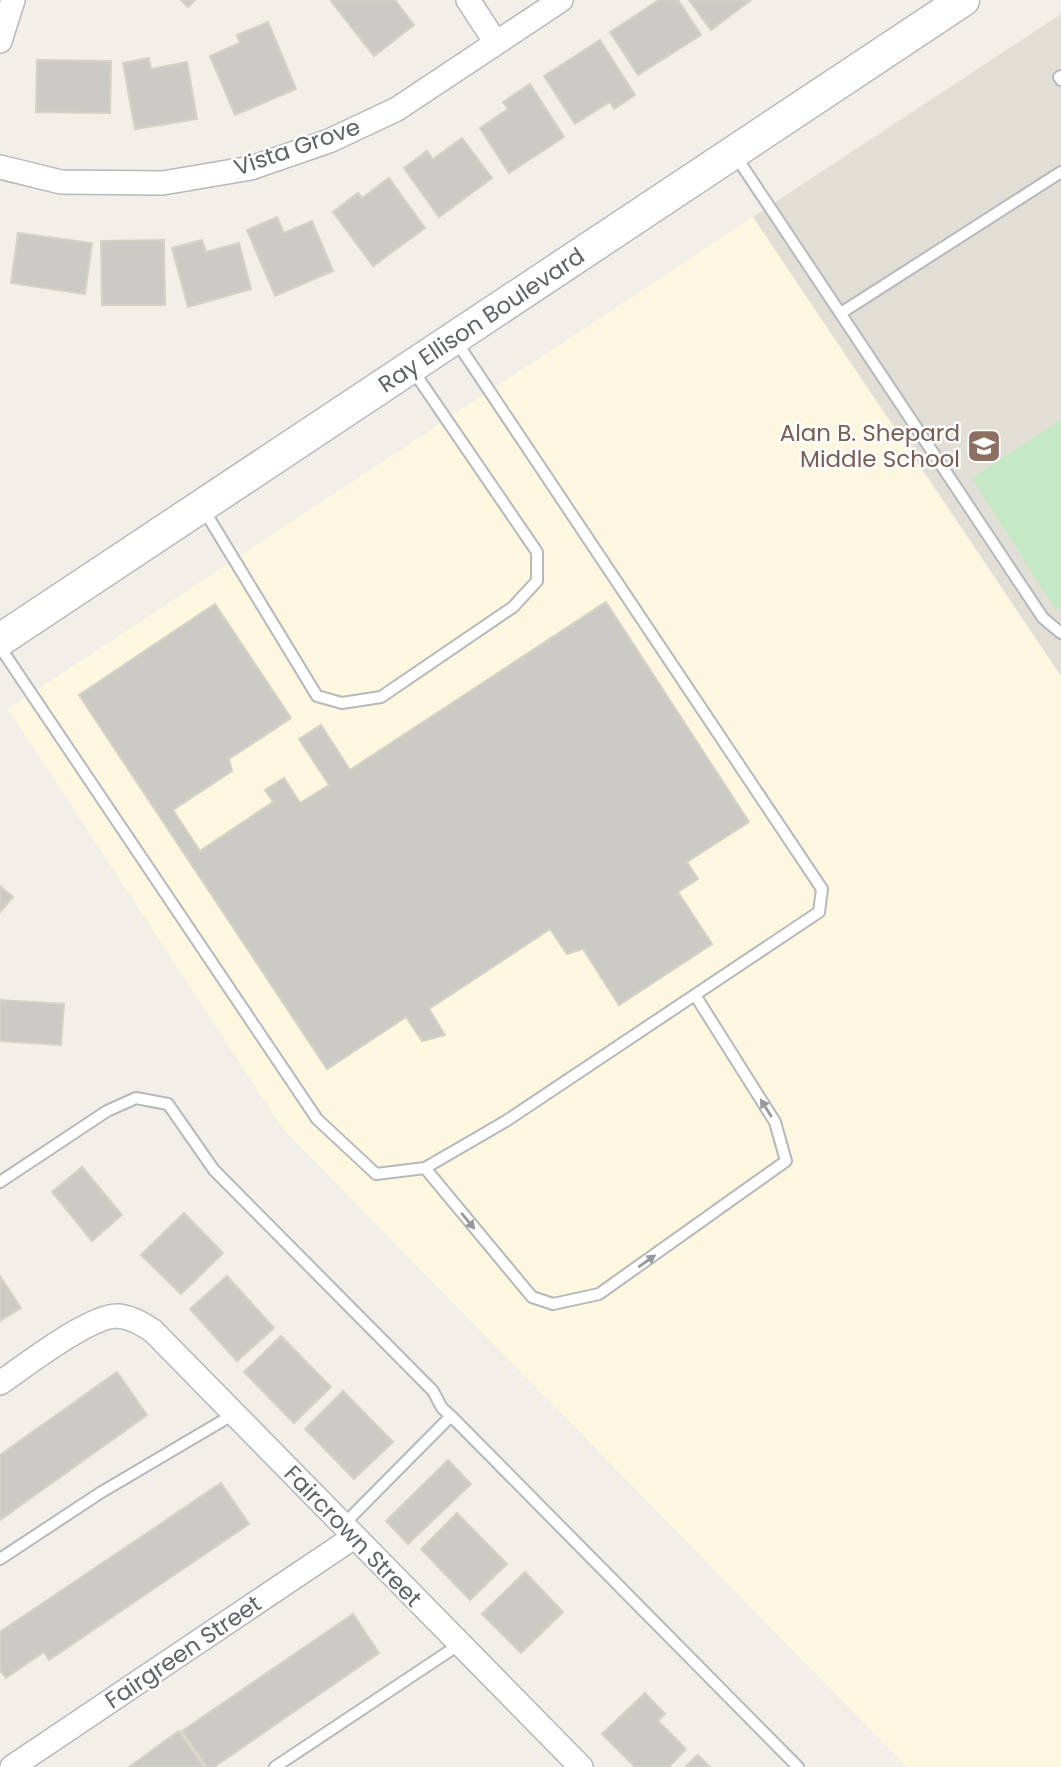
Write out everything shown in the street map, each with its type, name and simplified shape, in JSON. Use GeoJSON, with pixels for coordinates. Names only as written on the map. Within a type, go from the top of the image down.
{"type":"FeatureCollection","features":[{"type":"Feature","properties":{"kind":"main road","name":"Ray Ellison Boulevard"},"geometry":{"type":"LineString","coordinates":[[0,640],[963,0]]}},
{"type":"Feature","properties":{"kind":"street"},"geometry":{"type":"LineString","coordinates":[[0,41],[13,0]]}},
{"type":"Feature","properties":{"kind":"street"},"geometry":{"type":"LineString","coordinates":[[468,0],[496,43]]}},
{"type":"Feature","properties":{"kind":"street","name":"Vista Grove"},"geometry":{"type":"LineString","coordinates":[[0,167],[61,182],[163,183],[251,168],[330,141],[397,109],[561,0]]}},
{"type":"Feature","properties":{"kind":"street","name":"Faircrown Street"},"geometry":{"type":"LineString","coordinates":[[0,1383],[97,1320],[118,1316],[141,1323],[153,1331],[581,1767]]}},
{"type":"Feature","properties":{"kind":"street","name":"Fairgreen Street"},"geometry":{"type":"LineString","coordinates":[[12,1767],[349,1531]]}},
{"type":"Feature","properties":{"kind":"lane"},"geometry":{"type":"LineString","coordinates":[[734,152],[1043,618],[1061,633]]}},
{"type":"Feature","properties":{"kind":"lane"},"geometry":{"type":"LineString","coordinates":[[841,313],[1061,172]]}},
{"type":"Feature","properties":{"kind":"lane"},"geometry":{"type":"LineString","coordinates":[[0,647],[317,1119],[376,1174],[425,1168],[506,1121],[819,912],[822,889],[454,338]]}},
{"type":"Feature","properties":{"kind":"lane"},"geometry":{"type":"LineString","coordinates":[[201,506],[317,696],[342,703],[381,697],[513,607],[537,581],[537,552],[411,367]]}},
{"type":"Feature","properties":{"kind":"lane"},"geometry":{"type":"LineString","coordinates":[[425,1168],[532,1297],[553,1304],[600,1294],[786,1161],[775,1122],[695,995]]}},
{"type":"Feature","properties":{"kind":"lane"},"geometry":{"type":"LineString","coordinates":[[0,1182],[107,1111],[136,1098],[167,1104],[214,1170],[432,1391],[442,1408],[797,1767]]}},
{"type":"Feature","properties":{"kind":"lane"},"geometry":{"type":"LineString","coordinates":[[0,1559],[100,1493],[234,1414]]}},
{"type":"Feature","properties":{"kind":"lane"},"geometry":{"type":"LineString","coordinates":[[349,1531],[451,1416]]}},
{"type":"Feature","properties":{"kind":"lane"},"geometry":{"type":"LineString","coordinates":[[275,1767],[460,1644]]}},
{"type":"Feature","properties":{"kind":"shaded area","name":"Alan B. Shepard Middle School"},"geometry":{"type":"Polygon","coordinates":[[[1061,14],[1061,676],[753,217],[1061,14]]]}},
{"type":"Feature","properties":{"kind":"shaded area"},"geometry":{"type":"Polygon","coordinates":[[[753,217],[1061,676],[1061,1767],[907,1767],[283,1129],[8,709],[753,217]]]}},
{"type":"Feature","properties":{"kind":"green space"},"geometry":{"type":"Polygon","coordinates":[[[1061,420],[1061,607],[1056,610],[972,478],[1061,420]]]}},
{"type":"Feature","properties":{"kind":"building"},"geometry":{"type":"Polygon","coordinates":[[[181,0],[195,0],[188,7],[181,0]]]}},
{"type":"Feature","properties":{"kind":"building"},"geometry":{"type":"Polygon","coordinates":[[[395,0],[414,25],[374,56],[331,1],[395,0]]]}},
{"type":"Feature","properties":{"kind":"building"},"geometry":{"type":"Polygon","coordinates":[[[659,0],[678,0],[701,35],[638,75],[610,32],[659,0]]]}},
{"type":"Feature","properties":{"kind":"building"},"geometry":{"type":"Polygon","coordinates":[[[689,0],[751,0],[711,30],[689,0]]]}},
{"type":"Feature","properties":{"kind":"building"},"geometry":{"type":"Polygon","coordinates":[[[268,22],[296,89],[235,115],[210,56],[240,43],[237,35],[268,22]]]}},
{"type":"Feature","properties":{"kind":"building"},"geometry":{"type":"Polygon","coordinates":[[[600,40],[635,95],[614,109],[610,102],[575,124],[544,76],[600,40]]]}},
{"type":"Feature","properties":{"kind":"building"},"geometry":{"type":"Polygon","coordinates":[[[149,58],[151,69],[187,62],[197,119],[135,129],[123,63],[149,58]]]}},
{"type":"Feature","properties":{"kind":"building"},"geometry":{"type":"Polygon","coordinates":[[[37,60],[111,61],[110,113],[36,112],[37,60]]]}},
{"type":"Feature","properties":{"kind":"building"},"geometry":{"type":"Polygon","coordinates":[[[530,84],[564,137],[509,173],[480,128],[508,109],[503,102],[530,84]]]}},
{"type":"Feature","properties":{"kind":"building"},"geometry":{"type":"Polygon","coordinates":[[[462,138],[492,178],[439,217],[404,168],[427,151],[433,159],[462,138]]]}},
{"type":"Feature","properties":{"kind":"building"},"geometry":{"type":"Polygon","coordinates":[[[389,178],[425,228],[373,266],[333,212],[358,193],[362,198],[389,178]]]}},
{"type":"Feature","properties":{"kind":"building"},"geometry":{"type":"Polygon","coordinates":[[[277,217],[284,233],[312,221],[333,271],[275,296],[247,230],[277,217]]]}},
{"type":"Feature","properties":{"kind":"building"},"geometry":{"type":"Polygon","coordinates":[[[18,233],[92,243],[85,294],[11,283],[18,233]]]}},
{"type":"Feature","properties":{"kind":"building"},"geometry":{"type":"Polygon","coordinates":[[[164,240],[165,305],[102,305],[101,241],[164,240]]]}},
{"type":"Feature","properties":{"kind":"building"},"geometry":{"type":"Polygon","coordinates":[[[202,240],[206,252],[239,243],[251,289],[188,307],[172,248],[202,240]]]}},
{"type":"Feature","properties":{"kind":"building"},"geometry":{"type":"Polygon","coordinates":[[[606,602],[749,822],[687,862],[698,879],[678,892],[712,944],[619,1005],[583,949],[567,954],[550,929],[429,1009],[445,1035],[422,1041],[406,1017],[327,1069],[79,695],[215,604],[291,718],[229,759],[232,771],[173,810],[200,851],[273,802],[265,790],[284,778],[300,803],[329,785],[299,739],[321,725],[350,770],[606,602]]]}},
{"type":"Feature","properties":{"kind":"building"},"geometry":{"type":"Polygon","coordinates":[[[0,886],[13,897],[0,912],[0,886]]]}},
{"type":"Feature","properties":{"kind":"building"},"geometry":{"type":"Polygon","coordinates":[[[0,1000],[64,1004],[61,1045],[0,1041],[0,1000]]]}},
{"type":"Feature","properties":{"kind":"building"},"geometry":{"type":"Polygon","coordinates":[[[82,1167],[122,1215],[92,1241],[52,1192],[82,1167]]]}},
{"type":"Feature","properties":{"kind":"building"},"geometry":{"type":"Polygon","coordinates":[[[184,1213],[223,1253],[181,1294],[141,1255],[184,1213]]]}},
{"type":"Feature","properties":{"kind":"building"},"geometry":{"type":"Polygon","coordinates":[[[0,1276],[21,1308],[0,1321],[0,1276]]]}},
{"type":"Feature","properties":{"kind":"building"},"geometry":{"type":"Polygon","coordinates":[[[227,1276],[274,1328],[237,1361],[190,1309],[227,1276]]]}},
{"type":"Feature","properties":{"kind":"building"},"geometry":{"type":"Polygon","coordinates":[[[281,1336],[331,1387],[294,1423],[244,1372],[281,1336]]]}},
{"type":"Feature","properties":{"kind":"building"},"geometry":{"type":"Polygon","coordinates":[[[117,1372],[147,1415],[0,1520],[0,1455],[117,1372]]]}},
{"type":"Feature","properties":{"kind":"building"},"geometry":{"type":"Polygon","coordinates":[[[343,1391],[393,1442],[354,1479],[305,1429],[343,1391]]]}},
{"type":"Feature","properties":{"kind":"building"},"geometry":{"type":"Polygon","coordinates":[[[448,1460],[471,1484],[408,1544],[386,1521],[448,1460]]]}},
{"type":"Feature","properties":{"kind":"building"},"geometry":{"type":"Polygon","coordinates":[[[221,1483],[249,1524],[49,1660],[44,1652],[6,1678],[0,1670],[0,1632],[221,1483]]]}},
{"type":"Feature","properties":{"kind":"building"},"geometry":{"type":"Polygon","coordinates":[[[457,1513],[507,1564],[470,1600],[421,1549],[457,1513]]]}},
{"type":"Feature","properties":{"kind":"building"},"geometry":{"type":"Polygon","coordinates":[[[525,1572],[563,1612],[521,1653],[482,1614],[525,1572]]]}},
{"type":"Feature","properties":{"kind":"building"},"geometry":{"type":"Polygon","coordinates":[[[353,1614],[379,1653],[214,1767],[207,1767],[182,1731],[353,1614]]]}},
{"type":"Feature","properties":{"kind":"building"},"geometry":{"type":"Polygon","coordinates":[[[645,1693],[665,1714],[658,1721],[686,1749],[669,1767],[635,1767],[602,1734],[645,1693]]]}},
{"type":"Feature","properties":{"kind":"building"},"geometry":{"type":"Polygon","coordinates":[[[179,1731],[204,1767],[129,1767],[179,1731]]]}},
{"type":"Feature","properties":{"kind":"building"},"geometry":{"type":"Polygon","coordinates":[[[698,1755],[710,1767],[685,1767],[698,1755]]]}},
{"type":"Feature","properties":{"kind":"place","name":"Alan B. Shepard Middle School"},"geometry":{"type":"Point","coordinates":[984,446]}}]}
